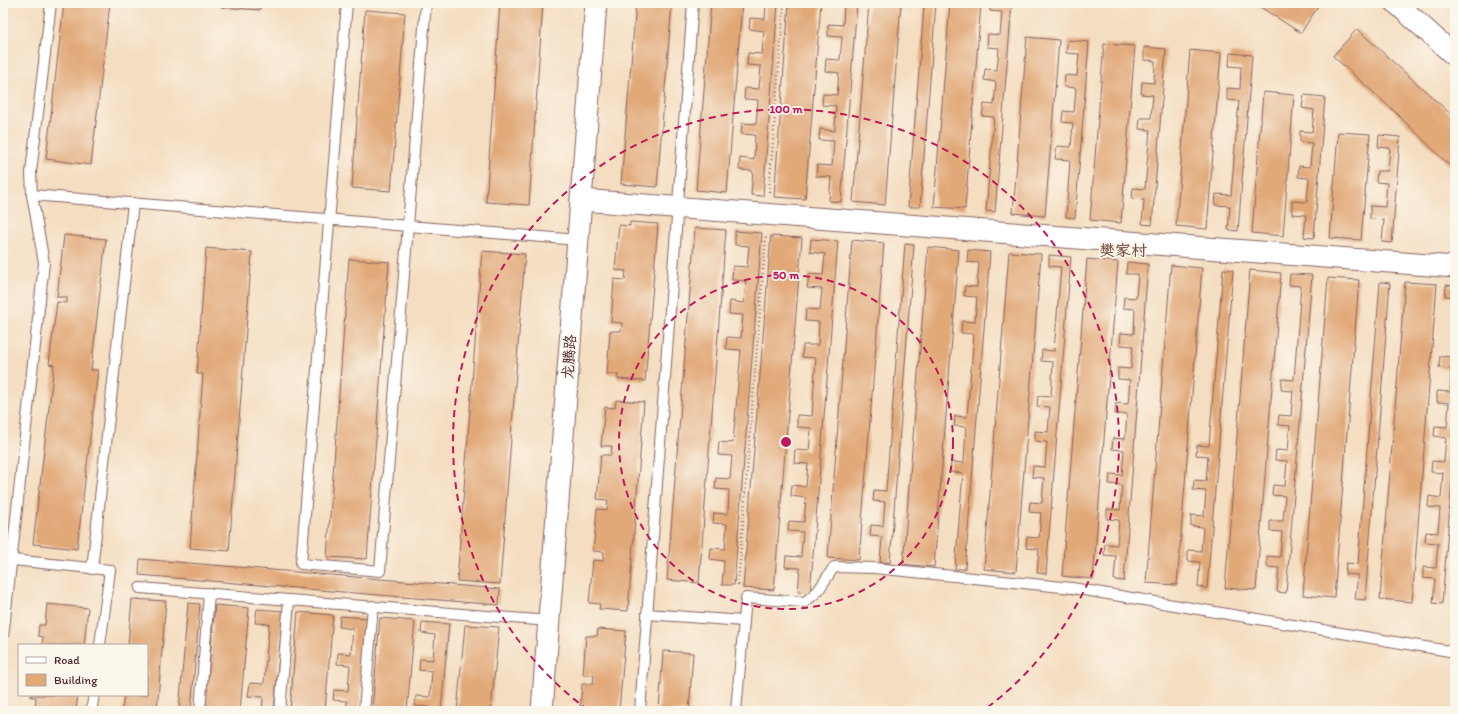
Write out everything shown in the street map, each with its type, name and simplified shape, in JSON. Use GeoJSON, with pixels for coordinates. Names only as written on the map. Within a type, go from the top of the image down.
{"type":"FeatureCollection","features":[{"type":"Feature","properties":{"kind":"street","name":"龙腾路"},"geometry":{"type":"LineString","coordinates":[[542,711],[596,3]]}},
{"type":"Feature","properties":{"kind":"street"},"geometry":{"type":"LineString","coordinates":[[1396,3],[1455,56]]}},
{"type":"Feature","properties":{"kind":"street"},"geometry":{"type":"LineString","coordinates":[[581,200],[1455,267]]}},
{"type":"Feature","properties":{"kind":"lane"},"geometry":{"type":"LineString","coordinates":[[3,637],[7,560],[44,263],[32,195],[31,172],[51,3]]}},
{"type":"Feature","properties":{"kind":"lane"},"geometry":{"type":"LineString","coordinates":[[347,3],[301,564],[380,571],[426,3]]}},
{"type":"Feature","properties":{"kind":"lane"},"geometry":{"type":"LineString","coordinates":[[640,711],[693,3]]}},
{"type":"Feature","properties":{"kind":"lane"},"geometry":{"type":"LineString","coordinates":[[32,195],[578,240]]}},
{"type":"Feature","properties":{"kind":"lane"},"geometry":{"type":"LineString","coordinates":[[92,568],[134,203]]}},
{"type":"Feature","properties":{"kind":"lane"},"geometry":{"type":"LineString","coordinates":[[7,560],[110,570],[100,644]]}},
{"type":"Feature","properties":{"kind":"lane"},"geometry":{"type":"LineString","coordinates":[[736,711],[746,598],[805,602],[818,591],[834,567],[874,568],[1072,588],[1455,652]]}},
{"type":"Feature","properties":{"kind":"lane"},"geometry":{"type":"LineString","coordinates":[[140,588],[549,621]]}},
{"type":"Feature","properties":{"kind":"lane"},"geometry":{"type":"LineString","coordinates":[[200,711],[209,593]]}},
{"type":"Feature","properties":{"kind":"lane"},"geometry":{"type":"LineString","coordinates":[[280,711],[289,600]]}},
{"type":"Feature","properties":{"kind":"lane"},"geometry":{"type":"LineString","coordinates":[[364,711],[373,606]]}},
{"type":"Feature","properties":{"kind":"lane"},"geometry":{"type":"LineString","coordinates":[[648,614],[743,621]]}},
{"type":"Feature","properties":{"kind":"lane"},"geometry":{"type":"LineString","coordinates":[[92,711],[94,696]]}},
{"type":"Feature","properties":{"kind":"path"},"geometry":{"type":"LineString","coordinates":[[746,598],[738,591],[784,3]]}},
{"type":"Feature","properties":{"kind":"building"},"geometry":{"type":"Polygon","coordinates":[[[64,3],[110,3],[91,165],[46,159],[64,3]]]}},
{"type":"Feature","properties":{"kind":"building"},"geometry":{"type":"Polygon","coordinates":[[[221,3],[261,3],[260,10],[221,7],[221,3]]]}},
{"type":"Feature","properties":{"kind":"building"},"geometry":{"type":"Polygon","coordinates":[[[500,3],[543,3],[529,205],[486,202],[500,3]]]}},
{"type":"Feature","properties":{"kind":"building"},"geometry":{"type":"Polygon","coordinates":[[[636,3],[672,3],[657,187],[621,184],[636,3]]]}},
{"type":"Feature","properties":{"kind":"building"},"geometry":{"type":"Polygon","coordinates":[[[711,3],[742,3],[727,193],[696,190],[711,3]]]}},
{"type":"Feature","properties":{"kind":"building"},"geometry":{"type":"Polygon","coordinates":[[[766,3],[778,3],[763,196],[751,195],[753,171],[739,170],[740,158],[754,160],[755,135],[741,134],[742,123],[756,124],[758,100],[744,99],[745,88],[759,89],[761,66],[747,65],[748,53],[762,54],[764,31],[749,29],[750,18],[765,19],[766,3]]]}},
{"type":"Feature","properties":{"kind":"building"},"geometry":{"type":"Polygon","coordinates":[[[789,3],[821,3],[805,199],[774,197],[789,3]]]}},
{"type":"Feature","properties":{"kind":"building"},"geometry":{"type":"Polygon","coordinates":[[[844,3],[857,3],[841,202],[829,201],[831,177],[816,176],[817,165],[832,166],[834,141],[819,140],[820,129],[835,131],[836,106],[822,105],[823,94],[837,95],[839,73],[825,71],[826,59],[840,60],[842,37],[828,36],[828,24],[843,25],[844,3]]]}},
{"type":"Feature","properties":{"kind":"building"},"geometry":{"type":"Polygon","coordinates":[[[869,3],[901,3],[885,205],[853,202],[869,3]]]}},
{"type":"Feature","properties":{"kind":"building"},"geometry":{"type":"Polygon","coordinates":[[[910,3],[936,3],[920,207],[908,207],[924,7],[909,6],[910,3]]]}},
{"type":"Feature","properties":{"kind":"building"},"geometry":{"type":"Polygon","coordinates":[[[950,3],[981,3],[965,209],[934,207],[950,3]]]}},
{"type":"Feature","properties":{"kind":"building"},"geometry":{"type":"Polygon","coordinates":[[[990,3],[1012,3],[995,212],[986,211],[994,117],[982,116],[984,104],[994,105],[996,82],[984,80],[985,69],[997,70],[999,48],[987,47],[988,34],[1000,35],[1002,12],[990,11],[990,3]]]}},
{"type":"Feature","properties":{"kind":"building"},"geometry":{"type":"Polygon","coordinates":[[[1254,3],[1320,3],[1301,33],[1254,3]]]}},
{"type":"Feature","properties":{"kind":"building"},"geometry":{"type":"Polygon","coordinates":[[[365,10],[405,13],[391,191],[352,188],[365,10]]]}},
{"type":"Feature","properties":{"kind":"building"},"geometry":{"type":"Polygon","coordinates":[[[1357,29],[1455,118],[1455,171],[1394,111],[1333,56],[1357,29]]]}},
{"type":"Feature","properties":{"kind":"building"},"geometry":{"type":"Polygon","coordinates":[[[1027,37],[1059,40],[1045,216],[1013,213],[1027,37]]]}},
{"type":"Feature","properties":{"kind":"building"},"geometry":{"type":"Polygon","coordinates":[[[1068,40],[1089,42],[1075,218],[1066,217],[1070,160],[1055,159],[1057,146],[1071,147],[1073,123],[1062,122],[1063,111],[1074,112],[1076,88],[1064,87],[1065,75],[1077,76],[1079,54],[1066,53],[1068,40]]]}},
{"type":"Feature","properties":{"kind":"building"},"geometry":{"type":"Polygon","coordinates":[[[1104,44],[1135,46],[1121,223],[1090,220],[1104,44]]]}},
{"type":"Feature","properties":{"kind":"building"},"geometry":{"type":"Polygon","coordinates":[[[1144,47],[1166,49],[1152,225],[1142,224],[1144,200],[1132,199],[1133,188],[1145,189],[1150,130],[1139,129],[1140,118],[1151,118],[1153,95],[1141,94],[1142,82],[1154,83],[1155,61],[1144,60],[1144,47]]]}},
{"type":"Feature","properties":{"kind":"building"},"geometry":{"type":"Polygon","coordinates":[[[1190,50],[1221,53],[1207,229],[1176,226],[1190,50]]]}},
{"type":"Feature","properties":{"kind":"building"},"geometry":{"type":"Polygon","coordinates":[[[1230,53],[1252,55],[1238,231],[1228,230],[1230,206],[1215,205],[1216,194],[1231,195],[1239,101],[1227,100],[1227,88],[1240,89],[1241,67],[1229,66],[1230,53]]]}},
{"type":"Feature","properties":{"kind":"building"},"geometry":{"type":"Polygon","coordinates":[[[1263,92],[1294,95],[1283,236],[1252,233],[1263,92]]]}},
{"type":"Feature","properties":{"kind":"building"},"geometry":{"type":"Polygon","coordinates":[[[1304,95],[1325,97],[1314,238],[1304,237],[1306,215],[1292,214],[1292,201],[1307,202],[1309,178],[1298,177],[1299,166],[1310,167],[1312,143],[1300,142],[1300,131],[1312,132],[1314,110],[1302,108],[1304,95]]]}},
{"type":"Feature","properties":{"kind":"building"},"geometry":{"type":"Polygon","coordinates":[[[1338,132],[1370,134],[1361,240],[1330,238],[1338,132]]]}},
{"type":"Feature","properties":{"kind":"building"},"geometry":{"type":"Polygon","coordinates":[[[1379,135],[1400,137],[1392,243],[1382,242],[1384,220],[1370,219],[1370,206],[1385,207],[1387,183],[1376,182],[1377,171],[1388,171],[1390,148],[1378,147],[1379,135]]]}},
{"type":"Feature","properties":{"kind":"building"},"geometry":{"type":"Polygon","coordinates":[[[630,222],[658,224],[645,381],[617,379],[618,374],[607,374],[610,331],[621,331],[622,323],[611,322],[614,279],[625,280],[626,271],[615,270],[619,225],[630,226],[630,222]]]}},
{"type":"Feature","properties":{"kind":"building"},"geometry":{"type":"Polygon","coordinates":[[[695,228],[726,230],[699,583],[667,580],[695,228]]]}},
{"type":"Feature","properties":{"kind":"building"},"geometry":{"type":"Polygon","coordinates":[[[735,231],[762,233],[734,585],[722,585],[724,561],[710,559],[711,548],[725,549],[727,524],[713,523],[714,513],[728,514],[729,490],[715,489],[716,478],[730,479],[732,456],[718,455],[719,442],[733,443],[741,350],[726,349],[727,337],[741,338],[743,315],[729,314],[730,301],[744,303],[746,281],[732,280],[733,266],[747,267],[749,246],[735,245],[735,231]]]}},
{"type":"Feature","properties":{"kind":"building"},"geometry":{"type":"Polygon","coordinates":[[[64,235],[106,239],[91,370],[98,370],[77,549],[33,544],[54,365],[49,364],[57,302],[67,303],[67,297],[57,297],[64,235]]]}},
{"type":"Feature","properties":{"kind":"building"},"geometry":{"type":"Polygon","coordinates":[[[771,236],[802,238],[774,590],[743,588],[771,236]]]}},
{"type":"Feature","properties":{"kind":"building"},"geometry":{"type":"Polygon","coordinates":[[[811,239],[838,241],[810,593],[798,592],[800,568],[785,567],[786,556],[801,557],[803,532],[788,531],[789,521],[804,522],[806,498],[791,496],[792,485],[806,487],[808,464],[794,463],[795,450],[809,451],[811,428],[797,427],[797,415],[812,416],[816,358],[802,357],[803,345],[818,345],[819,322],[805,321],[806,309],[820,310],[822,289],[807,288],[809,274],[823,275],[825,254],[810,252],[811,239]]]}},
{"type":"Feature","properties":{"kind":"building"},"geometry":{"type":"Polygon","coordinates":[[[852,240],[884,243],[859,560],[828,558],[852,240]]]}},
{"type":"Feature","properties":{"kind":"building"},"geometry":{"type":"Polygon","coordinates":[[[905,244],[914,245],[890,563],[880,562],[882,537],[870,536],[871,525],[883,526],[885,502],[873,501],[874,490],[886,491],[905,244]]]}},
{"type":"Feature","properties":{"kind":"building"},"geometry":{"type":"Polygon","coordinates":[[[928,247],[959,250],[934,567],[903,564],[928,247]]]}},
{"type":"Feature","properties":{"kind":"building"},"geometry":{"type":"Polygon","coordinates":[[[206,248],[252,252],[229,551],[190,548],[203,374],[197,374],[206,248]]]}},
{"type":"Feature","properties":{"kind":"building"},"geometry":{"type":"Polygon","coordinates":[[[968,250],[990,252],[965,569],[955,569],[963,473],[950,472],[951,462],[964,463],[966,427],[954,426],[955,416],[967,417],[974,334],[961,333],[962,321],[975,322],[977,297],[964,296],[965,286],[977,287],[979,263],[967,262],[968,250]]]}},
{"type":"Feature","properties":{"kind":"building"},"geometry":{"type":"Polygon","coordinates":[[[482,251],[525,254],[500,584],[457,581],[482,251]]]}},
{"type":"Feature","properties":{"kind":"building"},"geometry":{"type":"Polygon","coordinates":[[[1009,252],[1041,254],[1016,572],[984,569],[1009,252]]]}},
{"type":"Feature","properties":{"kind":"building"},"geometry":{"type":"Polygon","coordinates":[[[1049,255],[1071,257],[1046,574],[1037,573],[1039,549],[1026,548],[1027,537],[1039,538],[1041,513],[1029,512],[1030,502],[1042,503],[1044,478],[1032,477],[1033,466],[1045,467],[1047,442],[1035,441],[1035,431],[1048,432],[1050,407],[1037,406],[1038,396],[1051,397],[1053,362],[1041,361],[1042,350],[1054,351],[1061,267],[1049,266],[1049,255]]]}},
{"type":"Feature","properties":{"kind":"building"},"geometry":{"type":"Polygon","coordinates":[[[349,259],[389,262],[367,559],[327,557],[349,259]]]}},
{"type":"Feature","properties":{"kind":"building"},"geometry":{"type":"Polygon","coordinates":[[[1087,259],[1118,262],[1093,579],[1062,576],[1087,259]]]}},
{"type":"Feature","properties":{"kind":"building"},"geometry":{"type":"Polygon","coordinates":[[[1127,262],[1148,264],[1124,581],[1114,580],[1116,556],[1104,555],[1105,544],[1117,545],[1119,520],[1107,519],[1107,509],[1120,510],[1122,485],[1109,484],[1110,474],[1122,475],[1124,450],[1112,449],[1113,438],[1125,439],[1127,414],[1115,414],[1116,403],[1128,404],[1130,380],[1118,379],[1118,368],[1131,369],[1133,346],[1120,345],[1121,333],[1134,334],[1135,309],[1123,308],[1124,297],[1136,298],[1138,274],[1126,274],[1127,262]]]}},
{"type":"Feature","properties":{"kind":"building"},"geometry":{"type":"Polygon","coordinates":[[[1171,265],[1202,268],[1177,585],[1146,583],[1171,265]]]}},
{"type":"Feature","properties":{"kind":"building"},"geometry":{"type":"Polygon","coordinates":[[[1223,269],[1233,270],[1207,588],[1198,587],[1200,562],[1188,561],[1188,550],[1201,551],[1203,527],[1191,526],[1191,515],[1204,516],[1206,491],[1193,490],[1194,480],[1206,481],[1208,456],[1196,455],[1197,445],[1209,446],[1223,269]]]}},
{"type":"Feature","properties":{"kind":"building"},"geometry":{"type":"Polygon","coordinates":[[[1250,270],[1281,273],[1256,590],[1225,588],[1250,270]]]}},
{"type":"Feature","properties":{"kind":"building"},"geometry":{"type":"Polygon","coordinates":[[[1290,274],[1312,275],[1286,593],[1277,592],[1279,568],[1267,567],[1267,556],[1280,557],[1282,532],[1270,531],[1270,521],[1283,521],[1285,496],[1272,495],[1273,485],[1285,486],[1287,461],[1275,460],[1276,450],[1288,451],[1290,426],[1278,425],[1279,415],[1291,416],[1293,391],[1281,390],[1282,379],[1294,380],[1301,286],[1289,285],[1290,274]]]}},
{"type":"Feature","properties":{"kind":"building"},"geometry":{"type":"Polygon","coordinates":[[[1328,278],[1359,280],[1334,598],[1303,595],[1328,278]]]}},
{"type":"Feature","properties":{"kind":"building"},"geometry":{"type":"Polygon","coordinates":[[[1380,282],[1390,283],[1365,600],[1355,599],[1358,575],[1345,574],[1346,563],[1358,564],[1380,282]]]}},
{"type":"Feature","properties":{"kind":"building"},"geometry":{"type":"Polygon","coordinates":[[[1405,282],[1437,284],[1412,602],[1380,599],[1405,282]]]}},
{"type":"Feature","properties":{"kind":"building"},"geometry":{"type":"Polygon","coordinates":[[[1446,285],[1455,286],[1455,297],[1445,296],[1446,285]]]}},
{"type":"Feature","properties":{"kind":"building"},"geometry":{"type":"Polygon","coordinates":[[[1454,335],[1455,441],[1442,604],[1433,603],[1435,579],[1423,578],[1423,567],[1436,568],[1438,543],[1425,542],[1426,532],[1438,533],[1440,508],[1428,507],[1429,496],[1441,498],[1443,473],[1431,472],[1432,461],[1444,462],[1446,438],[1434,436],[1435,426],[1447,427],[1449,403],[1437,402],[1437,391],[1450,392],[1451,369],[1439,368],[1440,356],[1452,357],[1454,335]]]}},
{"type":"Feature","properties":{"kind":"building"},"geometry":{"type":"Polygon","coordinates":[[[616,400],[644,402],[628,611],[599,609],[600,604],[589,603],[593,560],[603,561],[604,552],[593,551],[597,509],[607,510],[608,500],[597,499],[601,455],[611,455],[612,446],[601,446],[605,407],[615,408],[616,400]]]}},
{"type":"Feature","properties":{"kind":"building"},"geometry":{"type":"Polygon","coordinates":[[[140,559],[500,589],[499,605],[139,575],[140,559]]]}},
{"type":"Feature","properties":{"kind":"building"},"geometry":{"type":"Polygon","coordinates":[[[132,599],[166,601],[157,711],[122,711],[124,696],[148,696],[148,644],[128,644],[132,599]]]}},
{"type":"Feature","properties":{"kind":"building"},"geometry":{"type":"Polygon","coordinates":[[[188,603],[200,604],[191,711],[179,711],[188,603]]]}},
{"type":"Feature","properties":{"kind":"building"},"geometry":{"type":"Polygon","coordinates":[[[47,604],[88,608],[84,644],[42,644],[43,637],[38,636],[39,625],[45,625],[47,604]]]}},
{"type":"Feature","properties":{"kind":"building"},"geometry":{"type":"Polygon","coordinates":[[[215,605],[249,608],[240,711],[205,711],[215,605]]]}},
{"type":"Feature","properties":{"kind":"building"},"geometry":{"type":"Polygon","coordinates":[[[257,609],[283,611],[274,711],[262,711],[263,697],[248,696],[250,683],[264,684],[269,624],[255,623],[257,609]]]}},
{"type":"Feature","properties":{"kind":"building"},"geometry":{"type":"Polygon","coordinates":[[[298,612],[333,615],[325,711],[290,711],[298,612]]]}},
{"type":"Feature","properties":{"kind":"building"},"geometry":{"type":"Polygon","coordinates":[[[340,616],[367,618],[359,711],[346,711],[347,701],[333,700],[334,690],[348,691],[350,665],[337,664],[338,653],[351,654],[353,629],[339,627],[340,616]]]}},
{"type":"Feature","properties":{"kind":"building"},"geometry":{"type":"Polygon","coordinates":[[[380,618],[415,621],[407,711],[372,711],[380,618]]]}},
{"type":"Feature","properties":{"kind":"building"},"geometry":{"type":"Polygon","coordinates":[[[422,622],[449,624],[441,711],[429,711],[429,707],[415,706],[416,696],[430,697],[432,671],[419,670],[420,659],[433,660],[435,635],[421,633],[422,622]]]}},
{"type":"Feature","properties":{"kind":"building"},"geometry":{"type":"Polygon","coordinates":[[[465,625],[499,627],[491,711],[457,711],[465,625]]]}},
{"type":"Feature","properties":{"kind":"building"},"geometry":{"type":"Polygon","coordinates":[[[598,629],[626,631],[619,711],[580,711],[582,684],[593,684],[594,675],[583,675],[586,636],[597,636],[598,629]]]}},
{"type":"Feature","properties":{"kind":"building"},"geometry":{"type":"Polygon","coordinates":[[[663,651],[693,653],[689,711],[659,711],[663,651]]]}},
{"type":"Feature","properties":{"kind":"building"},"geometry":{"type":"Polygon","coordinates":[[[78,696],[76,711],[35,711],[36,697],[31,697],[78,696]]]}},
{"type":"Feature","properties":{"kind":"district","name":"樊家村"},"geometry":{"type":"Point","coordinates":[1123,250]}}]}
